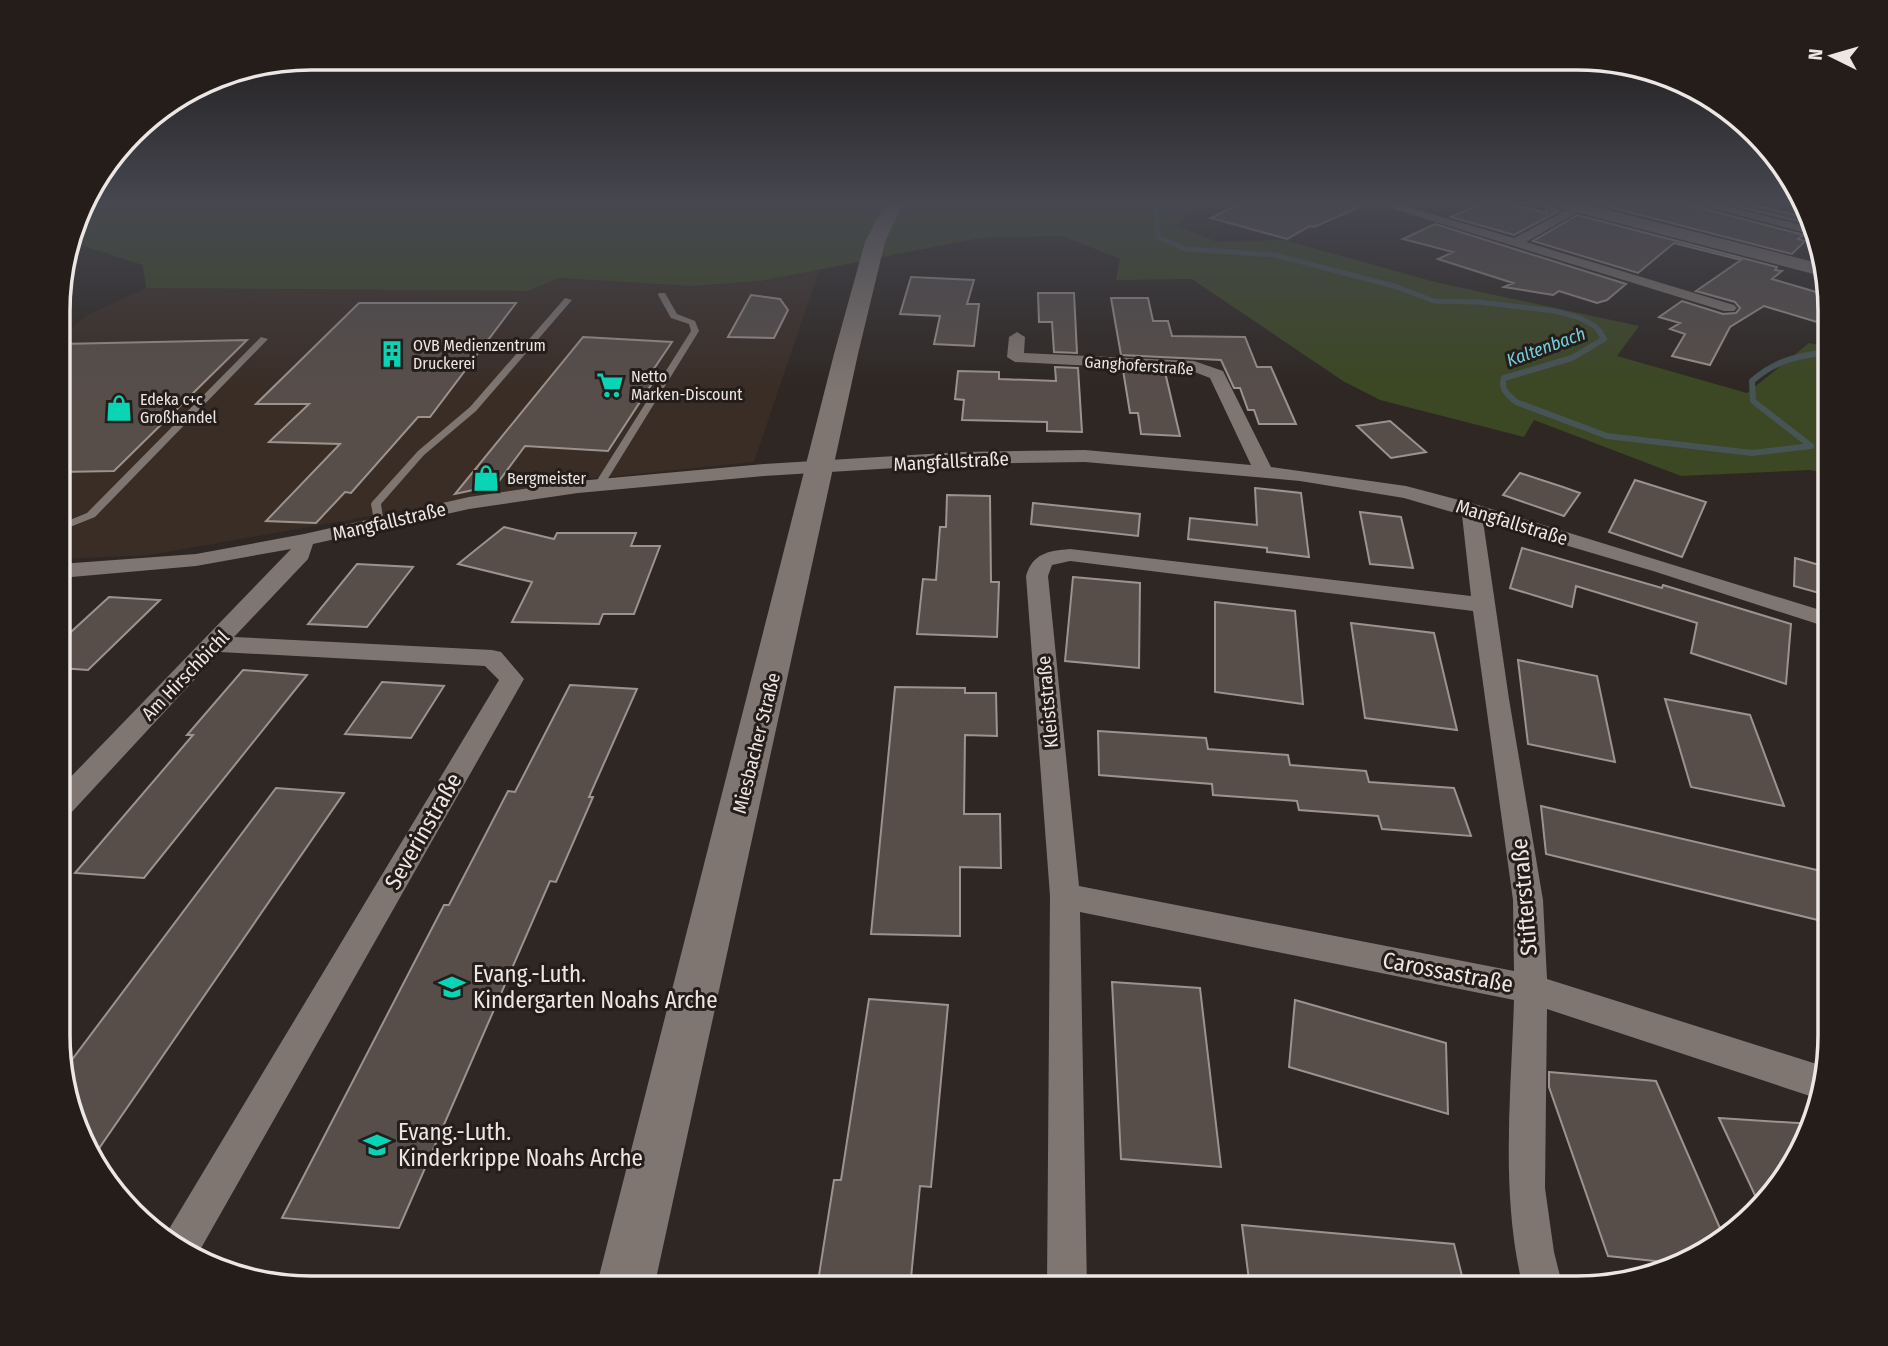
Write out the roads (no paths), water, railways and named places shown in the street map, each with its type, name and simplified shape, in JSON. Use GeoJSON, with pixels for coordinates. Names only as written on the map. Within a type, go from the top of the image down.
{"type":"FeatureCollection","features":[{"type":"Feature","properties":{"kind":"main road","name":"Miesbacher Straße"},"geometry":{"type":"LineString","coordinates":[[628,1275],[870,264]]}},
{"type":"Feature","properties":{"kind":"street"},"geometry":{"type":"LineString","coordinates":[[1585,264],[1729,307]]}},
{"type":"Feature","properties":{"kind":"street","name":"Ganghoferstraße"},"geometry":{"type":"LineString","coordinates":[[1017,337],[1015,357],[1194,366],[1217,375],[1264,471]]}},
{"type":"Feature","properties":{"kind":"street","name":"Mangfallstraße"},"geometry":{"type":"LineString","coordinates":[[70,570],[197,560],[304,540],[469,503],[599,485],[961,458],[1085,456],[1264,471],[1363,484],[1471,509],[1817,617]]}},
{"type":"Feature","properties":{"kind":"street","name":"Stifterstraße"},"geometry":{"type":"LineString","coordinates":[[1471,509],[1528,901],[1531,989],[1526,1188],[1534,1252],[1540,1276]]}},
{"type":"Feature","properties":{"kind":"street","name":"Am Hirschbichl"},"geometry":{"type":"LineString","coordinates":[[71,795],[300,554],[304,540]]}},
{"type":"Feature","properties":{"kind":"street","name":"Kleiststraße"},"geometry":{"type":"LineString","coordinates":[[1067,1276],[1065,896],[1037,576],[1040,564],[1047,558],[1070,555],[1483,605]]}},
{"type":"Feature","properties":{"kind":"street","name":"Severinstraße"},"geometry":{"type":"LineString","coordinates":[[184,1239],[512,679],[492,658],[214,644]]}},
{"type":"Feature","properties":{"kind":"street","name":"Carossastraße"},"geometry":{"type":"LineString","coordinates":[[1065,896],[1531,989],[1813,1080]]}},
{"type":"Feature","properties":{"kind":"lane"},"geometry":{"type":"LineString","coordinates":[[599,485],[695,331],[692,323],[674,316],[662,295]]}},
{"type":"Feature","properties":{"kind":"lane"},"geometry":{"type":"LineString","coordinates":[[379,524],[376,504],[421,453],[473,409],[568,300]]}},
{"type":"Feature","properties":{"kind":"lane"},"geometry":{"type":"LineString","coordinates":[[70,524],[91,516],[264,339]]}},
{"type":"Feature","properties":{"kind":"waterway","name":"Kaltenbach"},"geometry":{"type":"LineString","coordinates":[[1309,264],[1394,286],[1434,301],[1478,302],[1555,311],[1580,318],[1596,327],[1601,334]]}},
{"type":"Feature","properties":{"kind":"waterway","name":"Kaltenbach"},"geometry":{"type":"LineString","coordinates":[[1600,332],[1604,339],[1572,358],[1504,378],[1506,392],[1516,402],[1607,436],[1752,453],[1811,446],[1753,401],[1752,381],[1770,368],[1788,360],[1817,354]]}},
{"type":"Feature","properties":{"kind":"place","name":"OVB Medienzentrum Druckerei"},"geometry":{"type":"Point","coordinates":[392,354]}},
{"type":"Feature","properties":{"kind":"place","name":"Netto Marken-Discount"},"geometry":{"type":"Point","coordinates":[610,385]}},
{"type":"Feature","properties":{"kind":"place","name":"Edeka c+c Großhandel"},"geometry":{"type":"Point","coordinates":[119,408]}},
{"type":"Feature","properties":{"kind":"place","name":"Bergmeister"},"geometry":{"type":"Point","coordinates":[486,478]}},
{"type":"Feature","properties":{"kind":"place","name":"Evang.-Luth. Kindergarten Noahs Arche"},"geometry":{"type":"Point","coordinates":[452,987]}},
{"type":"Feature","properties":{"kind":"place","name":"Evang.-Luth. Kinderkrippe Noahs Arche"},"geometry":{"type":"Point","coordinates":[377,1145]}}]}
